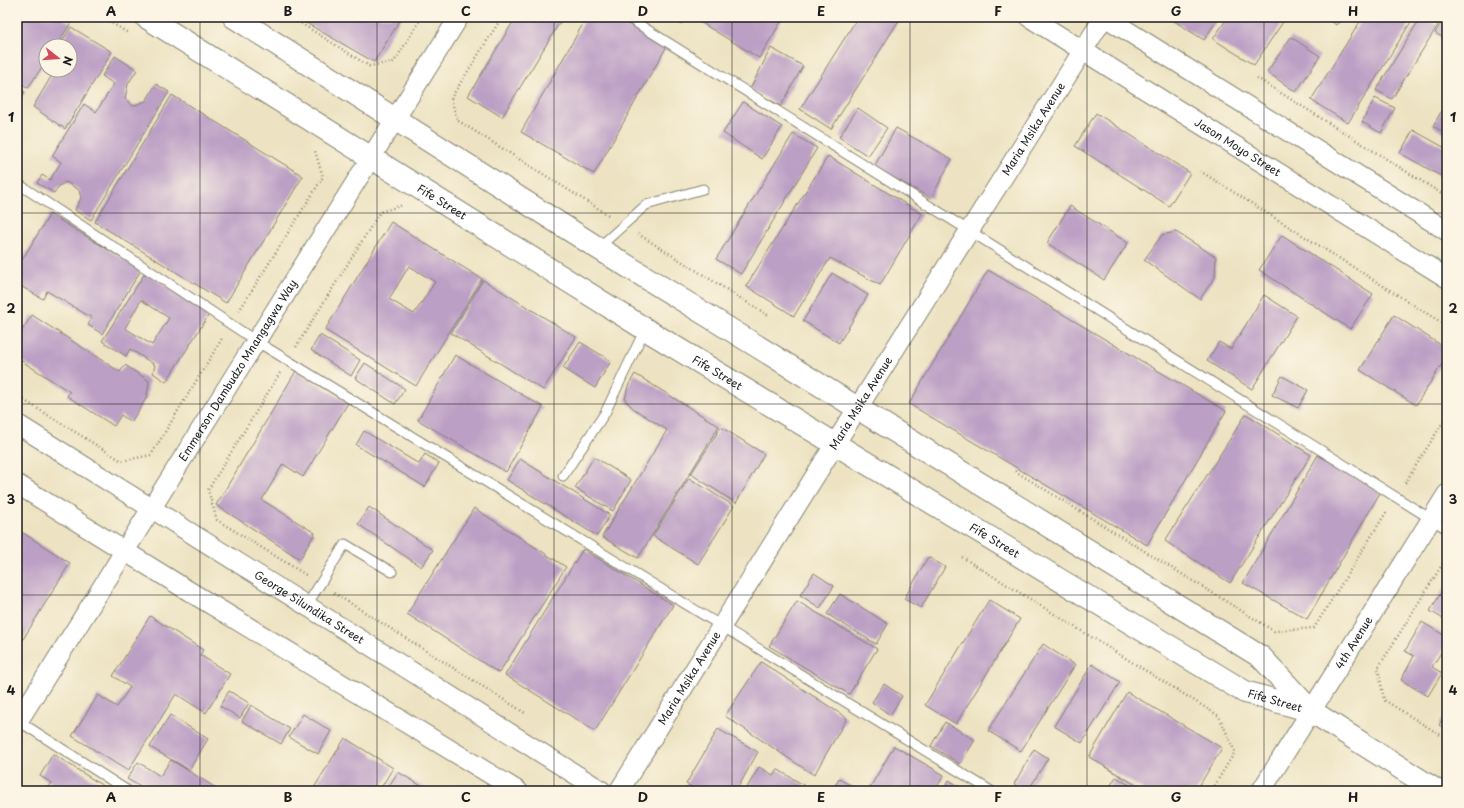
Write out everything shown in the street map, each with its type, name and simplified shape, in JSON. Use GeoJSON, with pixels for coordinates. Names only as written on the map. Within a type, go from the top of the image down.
{"type":"FeatureCollection","features":[{"type":"Feature","properties":{"kind":"street","name":"Fife Street"},"geometry":{"type":"LineString","coordinates":[[146,17],[645,329],[1245,692],[1311,711]]}},
{"type":"Feature","properties":{"kind":"street","name":"Fife Street"},"geometry":{"type":"LineString","coordinates":[[234,17],[598,248],[1261,657],[1311,711]]}},
{"type":"Feature","properties":{"kind":"street","name":"Emmerson Dambudzo Mnangagwa Way"},"geometry":{"type":"LineString","coordinates":[[17,721],[125,552],[459,17]]}},
{"type":"Feature","properties":{"kind":"street","name":"Jason Moyo Street"},"geometry":{"type":"LineString","coordinates":[[1029,17],[1447,278]]}},
{"type":"Feature","properties":{"kind":"street","name":"Maria Msika Avenue"},"geometry":{"type":"LineString","coordinates":[[619,791],[835,444],[1104,17]]}},
{"type":"Feature","properties":{"kind":"street"},"geometry":{"type":"LineString","coordinates":[[1104,17],[1447,231]]}},
{"type":"Feature","properties":{"kind":"street","name":"George Silundika Street"},"geometry":{"type":"LineString","coordinates":[[17,424],[602,791]]}},
{"type":"Feature","properties":{"kind":"street"},"geometry":{"type":"LineString","coordinates":[[17,484],[125,552],[518,791]]}},
{"type":"Feature","properties":{"kind":"street","name":"4th Avenue"},"geometry":{"type":"LineString","coordinates":[[1261,791],[1447,494]]}},
{"type":"Feature","properties":{"kind":"street"},"geometry":{"type":"LineString","coordinates":[[1311,711],[1437,791]]}},
{"type":"Feature","properties":{"kind":"lane"},"geometry":{"type":"LineString","coordinates":[[627,17],[1447,530]]}},
{"type":"Feature","properties":{"kind":"lane"},"geometry":{"type":"LineString","coordinates":[[17,183],[256,341],[721,627],[992,791]]}},
{"type":"Feature","properties":{"kind":"lane"},"geometry":{"type":"LineString","coordinates":[[598,248],[646,205],[703,189]]}},
{"type":"Feature","properties":{"kind":"lane"},"geometry":{"type":"LineString","coordinates":[[564,476],[605,413],[645,329]]}},
{"type":"Feature","properties":{"kind":"lane"},"geometry":{"type":"LineString","coordinates":[[307,605],[345,544],[392,572]]}},
{"type":"Feature","properties":{"kind":"lane"},"geometry":{"type":"LineString","coordinates":[[17,721],[128,791]]}},
{"type":"Feature","properties":{"kind":"path"},"geometry":{"type":"LineString","coordinates":[[102,17],[129,34]]}},
{"type":"Feature","properties":{"kind":"path"},"geometry":{"type":"LineString","coordinates":[[291,17],[369,66],[394,62],[422,17]]}},
{"type":"Feature","properties":{"kind":"path"},"geometry":{"type":"LineString","coordinates":[[502,17],[451,98],[457,120],[769,316]]}},
{"type":"Feature","properties":{"kind":"path"},"geometry":{"type":"LineString","coordinates":[[1257,78],[1447,197]]}},
{"type":"Feature","properties":{"kind":"path"},"geometry":{"type":"LineString","coordinates":[[17,396],[122,461],[152,455],[231,324],[323,177],[315,150],[309,146]]}},
{"type":"Feature","properties":{"kind":"path"},"geometry":{"type":"LineString","coordinates":[[1200,171],[1447,326]]}},
{"type":"Feature","properties":{"kind":"path"},"geometry":{"type":"LineString","coordinates":[[1015,471],[1274,631],[1314,628],[1447,416]]}},
{"type":"Feature","properties":{"kind":"path"},"geometry":{"type":"LineString","coordinates":[[962,557],[1219,716],[1235,752],[1211,791]]}},
{"type":"Feature","properties":{"kind":"path"},"geometry":{"type":"LineString","coordinates":[[1447,557],[1378,668],[1384,700],[1447,739]]}},
{"type":"Feature","properties":{"kind":"path"},"geometry":{"type":"LineString","coordinates":[[1308,791],[1330,786],[1338,791]]}},
{"type":"Feature","properties":{"kind":"building"},"geometry":{"type":"Polygon","coordinates":[[[17,17],[61,17],[71,23],[61,38],[38,38],[38,73],[28,88],[17,81],[17,17]]]}},
{"type":"Feature","properties":{"kind":"building"},"geometry":{"type":"Polygon","coordinates":[[[296,17],[402,17],[374,62],[296,17]]]}},
{"type":"Feature","properties":{"kind":"building"},"geometry":{"type":"Polygon","coordinates":[[[516,17],[563,17],[502,117],[468,96],[516,17]]]}},
{"type":"Feature","properties":{"kind":"building"},"geometry":{"type":"Polygon","coordinates":[[[587,17],[616,17],[667,46],[594,174],[521,132],[587,17]]]}},
{"type":"Feature","properties":{"kind":"building"},"geometry":{"type":"Polygon","coordinates":[[[670,17],[686,17],[681,24],[670,17]]]}},
{"type":"Feature","properties":{"kind":"building"},"geometry":{"type":"Polygon","coordinates":[[[692,17],[784,17],[759,58],[692,17]]]}},
{"type":"Feature","properties":{"kind":"building"},"geometry":{"type":"Polygon","coordinates":[[[858,17],[901,17],[831,129],[800,109],[858,17]]]}},
{"type":"Feature","properties":{"kind":"building"},"geometry":{"type":"Polygon","coordinates":[[[1168,17],[1219,17],[1204,40],[1168,17]]]}},
{"type":"Feature","properties":{"kind":"building"},"geometry":{"type":"Polygon","coordinates":[[[1228,17],[1282,17],[1285,19],[1254,65],[1213,39],[1228,17]]]}},
{"type":"Feature","properties":{"kind":"building"},"geometry":{"type":"Polygon","coordinates":[[[1326,17],[1342,17],[1336,25],[1326,17]]]}},
{"type":"Feature","properties":{"kind":"building"},"geometry":{"type":"Polygon","coordinates":[[[1363,17],[1414,17],[1348,123],[1311,100],[1363,17]]]}},
{"type":"Feature","properties":{"kind":"building"},"geometry":{"type":"Polygon","coordinates":[[[1421,17],[1425,17],[1438,25],[1392,99],[1376,90],[1421,17]]]}},
{"type":"Feature","properties":{"kind":"building"},"geometry":{"type":"Polygon","coordinates":[[[1445,17],[1447,17],[1447,40],[1435,33],[1445,17]]]}},
{"type":"Feature","properties":{"kind":"building"},"geometry":{"type":"Polygon","coordinates":[[[71,27],[112,52],[65,129],[33,107],[50,78],[78,78],[78,38],[64,38],[71,27]]]}},
{"type":"Feature","properties":{"kind":"building"},"geometry":{"type":"Polygon","coordinates":[[[1291,37],[1320,56],[1296,92],[1267,72],[1291,37]]]}},
{"type":"Feature","properties":{"kind":"building"},"geometry":{"type":"Polygon","coordinates":[[[771,48],[803,66],[781,106],[750,89],[771,48]]]}},
{"type":"Feature","properties":{"kind":"building"},"geometry":{"type":"Polygon","coordinates":[[[115,56],[137,70],[128,84],[125,99],[133,106],[146,101],[156,84],[169,92],[91,220],[75,210],[81,198],[79,190],[66,182],[59,186],[54,193],[37,183],[42,175],[50,180],[61,162],[52,156],[84,104],[96,112],[114,84],[102,76],[115,56]]]}},
{"type":"Feature","properties":{"kind":"building"},"geometry":{"type":"Polygon","coordinates":[[[17,87],[25,92],[17,104],[17,87]]]}},
{"type":"Feature","properties":{"kind":"building"},"geometry":{"type":"Polygon","coordinates":[[[172,95],[303,176],[226,303],[95,222],[172,95]]]}},
{"type":"Feature","properties":{"kind":"building"},"geometry":{"type":"Polygon","coordinates":[[[1375,98],[1395,108],[1381,133],[1362,122],[1375,98]]]}},
{"type":"Feature","properties":{"kind":"building"},"geometry":{"type":"Polygon","coordinates":[[[1447,101],[1447,134],[1433,126],[1447,101]]]}},
{"type":"Feature","properties":{"kind":"building"},"geometry":{"type":"Polygon","coordinates":[[[743,102],[782,127],[762,159],[723,133],[743,102]]]}},
{"type":"Feature","properties":{"kind":"building"},"geometry":{"type":"Polygon","coordinates":[[[858,108],[887,128],[868,156],[839,137],[858,108]]]}},
{"type":"Feature","properties":{"kind":"building"},"geometry":{"type":"Polygon","coordinates":[[[1096,113],[1190,173],[1169,206],[1075,146],[1096,113]]]}},
{"type":"Feature","properties":{"kind":"building"},"geometry":{"type":"Polygon","coordinates":[[[896,128],[952,159],[931,198],[874,167],[896,128]]]}},
{"type":"Feature","properties":{"kind":"building"},"geometry":{"type":"Polygon","coordinates":[[[1413,130],[1447,149],[1446,179],[1400,153],[1413,130]]]}},
{"type":"Feature","properties":{"kind":"building"},"geometry":{"type":"Polygon","coordinates":[[[793,134],[817,148],[741,274],[716,259],[793,134]]]}},
{"type":"Feature","properties":{"kind":"building"},"geometry":{"type":"Polygon","coordinates":[[[828,156],[922,214],[880,285],[830,258],[794,316],[746,286],[828,156]]]}},
{"type":"Feature","properties":{"kind":"building"},"geometry":{"type":"Polygon","coordinates":[[[1070,206],[1128,243],[1104,280],[1047,243],[1070,206]]]}},
{"type":"Feature","properties":{"kind":"building"},"geometry":{"type":"Polygon","coordinates":[[[50,214],[141,270],[102,334],[88,325],[92,318],[47,291],[43,299],[17,284],[17,268],[50,214]]]}},
{"type":"Feature","properties":{"kind":"building"},"geometry":{"type":"Polygon","coordinates":[[[391,222],[482,279],[416,386],[325,330],[391,222]],[[409,266],[389,299],[414,314],[435,282],[409,266]]]}},
{"type":"Feature","properties":{"kind":"building"},"geometry":{"type":"Polygon","coordinates":[[[1176,232],[1216,257],[1215,277],[1200,299],[1144,260],[1162,235],[1176,232]]]}},
{"type":"Feature","properties":{"kind":"building"},"geometry":{"type":"Polygon","coordinates":[[[1282,235],[1373,294],[1350,329],[1259,270],[1282,235]]]}},
{"type":"Feature","properties":{"kind":"building"},"geometry":{"type":"Polygon","coordinates":[[[988,270],[1226,411],[1147,545],[909,404],[988,270]]]}},
{"type":"Feature","properties":{"kind":"building"},"geometry":{"type":"Polygon","coordinates":[[[145,273],[210,313],[166,382],[153,373],[155,365],[130,349],[126,356],[102,341],[145,273]],[[141,300],[125,328],[152,345],[169,318],[141,300]]]}},
{"type":"Feature","properties":{"kind":"building"},"geometry":{"type":"Polygon","coordinates":[[[832,273],[868,295],[839,343],[803,321],[832,273]]]}},
{"type":"Feature","properties":{"kind":"building"},"geometry":{"type":"Polygon","coordinates":[[[483,280],[576,337],[543,390],[451,333],[483,280]]]}},
{"type":"Feature","properties":{"kind":"building"},"geometry":{"type":"Polygon","coordinates":[[[1264,295],[1297,316],[1252,389],[1207,361],[1219,342],[1231,349],[1264,295]]]}},
{"type":"Feature","properties":{"kind":"building"},"geometry":{"type":"Polygon","coordinates":[[[32,315],[120,372],[125,365],[149,381],[147,397],[131,422],[121,415],[114,426],[67,396],[70,392],[17,358],[17,338],[32,315]]]}},
{"type":"Feature","properties":{"kind":"building"},"geometry":{"type":"Polygon","coordinates":[[[1394,315],[1447,349],[1447,356],[1416,405],[1360,370],[1394,315]]]}},
{"type":"Feature","properties":{"kind":"building"},"geometry":{"type":"Polygon","coordinates":[[[320,335],[360,360],[351,376],[311,350],[320,335]]]}},
{"type":"Feature","properties":{"kind":"building"},"geometry":{"type":"Polygon","coordinates":[[[580,342],[611,361],[595,388],[563,368],[580,342]]]}},
{"type":"Feature","properties":{"kind":"building"},"geometry":{"type":"Polygon","coordinates":[[[455,355],[543,407],[506,472],[418,420],[455,355]]]}},
{"type":"Feature","properties":{"kind":"building"},"geometry":{"type":"Polygon","coordinates":[[[365,363],[405,389],[395,404],[355,378],[365,363]]]}},
{"type":"Feature","properties":{"kind":"building"},"geometry":{"type":"Polygon","coordinates":[[[296,371],[348,403],[303,477],[283,464],[262,500],[315,533],[300,559],[216,505],[296,371]]]}},
{"type":"Feature","properties":{"kind":"building"},"geometry":{"type":"Polygon","coordinates":[[[635,374],[719,426],[638,558],[602,537],[667,430],[634,409],[625,400],[628,386],[635,374]]]}},
{"type":"Feature","properties":{"kind":"building"},"geometry":{"type":"Polygon","coordinates":[[[1282,376],[1308,390],[1298,408],[1272,395],[1282,376]]]}},
{"type":"Feature","properties":{"kind":"building"},"geometry":{"type":"Polygon","coordinates":[[[1246,414],[1311,455],[1230,583],[1165,541],[1246,414]]]}},
{"type":"Feature","properties":{"kind":"building"},"geometry":{"type":"Polygon","coordinates":[[[721,427],[764,454],[736,503],[691,474],[721,427]]]}},
{"type":"Feature","properties":{"kind":"building"},"geometry":{"type":"Polygon","coordinates":[[[364,431],[419,464],[425,454],[439,463],[425,487],[356,445],[364,431]]]}},
{"type":"Feature","properties":{"kind":"building"},"geometry":{"type":"Polygon","coordinates":[[[1318,455],[1381,491],[1307,619],[1243,583],[1318,455]]]}},
{"type":"Feature","properties":{"kind":"building"},"geometry":{"type":"Polygon","coordinates":[[[594,457],[631,480],[613,511],[575,488],[594,457]]]}},
{"type":"Feature","properties":{"kind":"building"},"geometry":{"type":"Polygon","coordinates":[[[520,459],[610,515],[597,536],[507,480],[520,459]]]}},
{"type":"Feature","properties":{"kind":"building"},"geometry":{"type":"Polygon","coordinates":[[[689,478],[734,506],[698,564],[653,536],[689,478]]]}},
{"type":"Feature","properties":{"kind":"building"},"geometry":{"type":"Polygon","coordinates":[[[369,507],[433,550],[421,567],[358,524],[369,507]]]}},
{"type":"Feature","properties":{"kind":"building"},"geometry":{"type":"Polygon","coordinates":[[[474,508],[566,567],[499,673],[407,614],[474,508]]]}},
{"type":"Feature","properties":{"kind":"building"},"geometry":{"type":"Polygon","coordinates":[[[17,529],[70,563],[17,649],[17,529]]]}},
{"type":"Feature","properties":{"kind":"building"},"geometry":{"type":"Polygon","coordinates":[[[583,549],[673,605],[595,731],[505,675],[583,549]]]}},
{"type":"Feature","properties":{"kind":"building"},"geometry":{"type":"Polygon","coordinates":[[[928,557],[945,567],[921,608],[904,599],[928,557]]]}},
{"type":"Feature","properties":{"kind":"building"},"geometry":{"type":"Polygon","coordinates":[[[814,573],[834,586],[820,608],[800,595],[814,573]]]}},
{"type":"Feature","properties":{"kind":"building"},"geometry":{"type":"Polygon","coordinates":[[[1447,583],[1447,621],[1430,611],[1447,583]]]}},
{"type":"Feature","properties":{"kind":"building"},"geometry":{"type":"Polygon","coordinates":[[[840,594],[888,624],[876,644],[827,614],[840,594]]]}},
{"type":"Feature","properties":{"kind":"building"},"geometry":{"type":"Polygon","coordinates":[[[989,600],[1020,619],[956,724],[925,705],[989,600]]]}},
{"type":"Feature","properties":{"kind":"building"},"geometry":{"type":"Polygon","coordinates":[[[797,601],[877,649],[849,694],[769,646],[797,601]]]}},
{"type":"Feature","properties":{"kind":"building"},"geometry":{"type":"Polygon","coordinates":[[[150,616],[203,650],[200,655],[230,674],[206,713],[176,694],[128,771],[72,736],[98,695],[117,707],[130,687],[113,676],[150,616]]]}},
{"type":"Feature","properties":{"kind":"building"},"geometry":{"type":"Polygon","coordinates":[[[1422,622],[1447,637],[1447,643],[1432,667],[1442,673],[1428,696],[1401,680],[1414,656],[1405,651],[1422,622]]]}},
{"type":"Feature","properties":{"kind":"building"},"geometry":{"type":"Polygon","coordinates":[[[1043,644],[1075,665],[1021,751],[988,731],[1043,644]]]}},
{"type":"Feature","properties":{"kind":"building"},"geometry":{"type":"Polygon","coordinates":[[[761,662],[847,718],[814,775],[725,716],[761,662]]]}},
{"type":"Feature","properties":{"kind":"building"},"geometry":{"type":"Polygon","coordinates":[[[1092,664],[1120,682],[1082,743],[1054,726],[1092,664]]]}},
{"type":"Feature","properties":{"kind":"building"},"geometry":{"type":"Polygon","coordinates":[[[884,684],[902,696],[890,715],[872,702],[884,684]]]}},
{"type":"Feature","properties":{"kind":"building"},"geometry":{"type":"Polygon","coordinates":[[[229,691],[249,703],[240,718],[220,706],[229,691]]]}},
{"type":"Feature","properties":{"kind":"building"},"geometry":{"type":"Polygon","coordinates":[[[1127,692],[1222,748],[1196,791],[1146,791],[1089,757],[1127,692]]]}},
{"type":"Feature","properties":{"kind":"building"},"geometry":{"type":"Polygon","coordinates":[[[251,705],[290,729],[281,744],[242,721],[251,705]]]}},
{"type":"Feature","properties":{"kind":"building"},"geometry":{"type":"Polygon","coordinates":[[[1447,712],[1447,730],[1439,725],[1447,712]]]}},
{"type":"Feature","properties":{"kind":"building"},"geometry":{"type":"Polygon","coordinates":[[[303,714],[331,731],[318,754],[289,737],[303,714]]]}},
{"type":"Feature","properties":{"kind":"building"},"geometry":{"type":"Polygon","coordinates":[[[170,715],[208,739],[189,770],[150,747],[170,715]]]}},
{"type":"Feature","properties":{"kind":"building"},"geometry":{"type":"Polygon","coordinates":[[[945,722],[975,740],[960,764],[931,746],[945,722]]]}},
{"type":"Feature","properties":{"kind":"building"},"geometry":{"type":"Polygon","coordinates":[[[718,729],[758,752],[736,791],[699,791],[686,784],[718,729]]]}},
{"type":"Feature","properties":{"kind":"building"},"geometry":{"type":"Polygon","coordinates":[[[345,738],[393,768],[379,791],[312,791],[345,738]]]}},
{"type":"Feature","properties":{"kind":"building"},"geometry":{"type":"Polygon","coordinates":[[[894,746],[944,775],[935,791],[868,791],[894,746]]]}},
{"type":"Feature","properties":{"kind":"building"},"geometry":{"type":"Polygon","coordinates":[[[1034,749],[1048,758],[1028,791],[1024,791],[1014,784],[1034,749]]]}},
{"type":"Feature","properties":{"kind":"building"},"geometry":{"type":"Polygon","coordinates":[[[53,754],[111,791],[52,791],[48,788],[52,783],[40,776],[53,754]]]}},
{"type":"Feature","properties":{"kind":"building"},"geometry":{"type":"Polygon","coordinates":[[[171,760],[216,788],[214,791],[148,791],[127,779],[138,762],[160,776],[171,760]]]}},
{"type":"Feature","properties":{"kind":"building"},"geometry":{"type":"Polygon","coordinates":[[[759,767],[773,775],[777,769],[805,786],[801,791],[745,791],[759,767]]]}},
{"type":"Feature","properties":{"kind":"building"},"geometry":{"type":"Polygon","coordinates":[[[398,772],[430,791],[386,791],[398,772]]]}},
{"type":"Feature","properties":{"kind":"building"},"geometry":{"type":"Polygon","coordinates":[[[1116,777],[1139,791],[1107,791],[1116,777]]]}},
{"type":"Feature","properties":{"kind":"building"},"geometry":{"type":"Polygon","coordinates":[[[839,779],[861,791],[832,791],[839,779]]]}},
{"type":"Feature","properties":{"kind":"building"},"geometry":{"type":"Polygon","coordinates":[[[949,780],[966,791],[943,791],[949,780]]]}}]}
